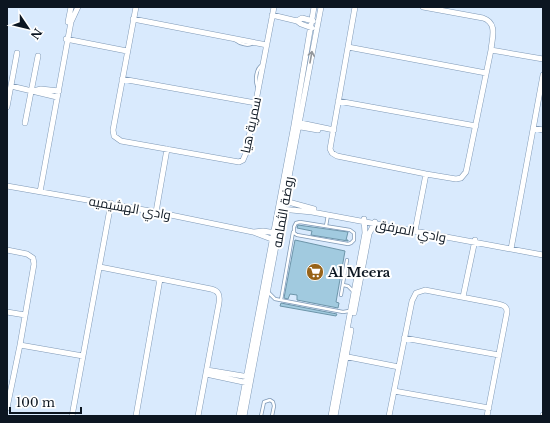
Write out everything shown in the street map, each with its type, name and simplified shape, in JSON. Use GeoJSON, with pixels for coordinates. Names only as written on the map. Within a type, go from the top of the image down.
{"type":"FeatureCollection","features":[{"type":"Feature","properties":{"kind":"street"},"geometry":{"type":"LineString","coordinates":[[38,192],[67,39],[71,7]]}},
{"type":"Feature","properties":{"kind":"street"},"geometry":{"type":"LineString","coordinates":[[67,39],[72,20],[78,7]]}},
{"type":"Feature","properties":{"kind":"street","name":"سمرية هيا"},"geometry":{"type":"LineString","coordinates":[[136,7],[113,130],[114,136],[121,141],[235,162],[241,161],[246,154],[274,7]]}},
{"type":"Feature","properties":{"kind":"street","name":"روضة الثمامه"},"geometry":{"type":"LineString","coordinates":[[296,124],[314,7]]}},
{"type":"Feature","properties":{"kind":"street","name":"روضة الثمامه"},"geometry":{"type":"LineString","coordinates":[[239,416],[269,302],[268,291],[276,233],[296,124],[321,7]]}},
{"type":"Feature","properties":{"kind":"street"},"geometry":{"type":"LineString","coordinates":[[355,7],[330,149],[332,153],[335,155],[426,174],[456,179],[461,178],[465,175],[476,126],[491,50],[493,30],[489,21],[483,18],[422,7]]}},
{"type":"Feature","properties":{"kind":"street"},"geometry":{"type":"LineString","coordinates":[[272,15],[297,20],[302,18],[318,21]]}},
{"type":"Feature","properties":{"kind":"street"},"geometry":{"type":"LineString","coordinates":[[133,19],[267,45]]}},
{"type":"Feature","properties":{"kind":"street"},"geometry":{"type":"LineString","coordinates":[[297,20],[301,24],[316,29]]}},
{"type":"Feature","properties":{"kind":"street"},"geometry":{"type":"LineString","coordinates":[[67,39],[127,51]]}},
{"type":"Feature","properties":{"kind":"street"},"geometry":{"type":"LineString","coordinates":[[348,47],[486,73]]}},
{"type":"Feature","properties":{"kind":"street"},"geometry":{"type":"LineString","coordinates":[[491,50],[543,60]]}},
{"type":"Feature","properties":{"kind":"street"},"geometry":{"type":"LineString","coordinates":[[7,107],[17,54]]}},
{"type":"Feature","properties":{"kind":"street"},"geometry":{"type":"LineString","coordinates":[[25,122],[38,56]]}},
{"type":"Feature","properties":{"kind":"street"},"geometry":{"type":"LineString","coordinates":[[535,129],[543,75]]}},
{"type":"Feature","properties":{"kind":"street"},"geometry":{"type":"LineString","coordinates":[[122,79],[256,103]]}},
{"type":"Feature","properties":{"kind":"street"},"geometry":{"type":"LineString","coordinates":[[11,86],[32,90],[41,88],[57,94]]}},
{"type":"Feature","properties":{"kind":"street"},"geometry":{"type":"LineString","coordinates":[[513,248],[543,90]]}},
{"type":"Feature","properties":{"kind":"street"},"geometry":{"type":"LineString","coordinates":[[338,101],[476,126]]}},
{"type":"Feature","properties":{"kind":"street"},"geometry":{"type":"LineString","coordinates":[[296,124],[333,132]]}},
{"type":"Feature","properties":{"kind":"street"},"geometry":{"type":"LineString","coordinates":[[535,129],[543,130]]}},
{"type":"Feature","properties":{"kind":"street"},"geometry":{"type":"LineString","coordinates":[[156,212],[168,149]]}},
{"type":"Feature","properties":{"kind":"street"},"geometry":{"type":"LineString","coordinates":[[415,230],[426,174]]}},
{"type":"Feature","properties":{"kind":"street","name":"وادي الهشيميه"},"geometry":{"type":"LineString","coordinates":[[7,186],[156,212],[253,232],[275,240]]}},
{"type":"Feature","properties":{"kind":"street","name":"وادي المرفق"},"geometry":{"type":"LineString","coordinates":[[282,200],[328,214]]}},
{"type":"Feature","properties":{"kind":"street"},"geometry":{"type":"LineString","coordinates":[[72,416],[111,203]]}},
{"type":"Feature","properties":{"kind":"street","name":"وادي المرفق"},"geometry":{"type":"LineString","coordinates":[[281,209],[328,214],[364,220],[543,255]]}},
{"type":"Feature","properties":{"kind":"street"},"geometry":{"type":"LineString","coordinates":[[335,416],[351,309],[365,232],[364,220]]}},
{"type":"Feature","properties":{"kind":"street"},"geometry":{"type":"LineString","coordinates":[[331,416],[369,234],[374,222]]}},
{"type":"Feature","properties":{"kind":"street","name":"وادي الهشيميه"},"geometry":{"type":"LineString","coordinates":[[253,232],[263,231],[276,233]]}},
{"type":"Feature","properties":{"kind":"street","name":"روضة الثمامه"},"geometry":{"type":"LineString","coordinates":[[244,416],[248,380],[275,240]]}},
{"type":"Feature","properties":{"kind":"street"},"geometry":{"type":"LineString","coordinates":[[464,297],[475,241]]}},
{"type":"Feature","properties":{"kind":"street","name":"وادي المرفق"},"geometry":{"type":"LineString","coordinates":[[513,248],[543,252]]}},
{"type":"Feature","properties":{"kind":"street"},"geometry":{"type":"LineString","coordinates":[[7,250],[27,254],[34,260],[20,345],[7,408]]}},
{"type":"Feature","properties":{"kind":"street"},"geometry":{"type":"LineString","coordinates":[[100,267],[211,288],[219,294],[219,303],[198,416]]}},
{"type":"Feature","properties":{"kind":"street"},"geometry":{"type":"LineString","coordinates":[[136,416],[160,279]]}},
{"type":"Feature","properties":{"kind":"street"},"geometry":{"type":"LineString","coordinates":[[389,416],[412,301],[416,294],[425,290],[498,304],[506,308],[507,312],[487,416]]}},
{"type":"Feature","properties":{"kind":"street"},"geometry":{"type":"LineString","coordinates":[[7,312],[25,315]]}},
{"type":"Feature","properties":{"kind":"street"},"geometry":{"type":"LineString","coordinates":[[404,338],[499,355]]}},
{"type":"Feature","properties":{"kind":"street"},"geometry":{"type":"LineString","coordinates":[[20,345],[83,356]]}},
{"type":"Feature","properties":{"kind":"street"},"geometry":{"type":"LineString","coordinates":[[344,356],[399,367]]}},
{"type":"Feature","properties":{"kind":"street"},"geometry":{"type":"LineString","coordinates":[[207,372],[248,380]]}},
{"type":"Feature","properties":{"kind":"street"},"geometry":{"type":"LineString","coordinates":[[7,374],[14,376]]}},
{"type":"Feature","properties":{"kind":"street"},"geometry":{"type":"LineString","coordinates":[[394,391],[489,408]]}},
{"type":"Feature","properties":{"kind":"lane"},"geometry":{"type":"LineString","coordinates":[[326,226],[328,214]]}},
{"type":"Feature","properties":{"kind":"lane"},"geometry":{"type":"LineString","coordinates":[[281,300],[293,231],[295,224],[300,222],[350,230],[354,234],[354,240],[351,243],[343,244],[297,235],[293,231]]}},
{"type":"Feature","properties":{"kind":"lane"},"geometry":{"type":"LineString","coordinates":[[341,295],[348,260]]}},
{"type":"Feature","properties":{"kind":"lane"},"geometry":{"type":"LineString","coordinates":[[348,286],[356,279]]}},
{"type":"Feature","properties":{"kind":"lane"},"geometry":{"type":"LineString","coordinates":[[343,284],[348,286],[354,294]]}},
{"type":"Feature","properties":{"kind":"lane"},"geometry":{"type":"LineString","coordinates":[[268,291],[275,299],[344,312],[350,317]]}},
{"type":"Feature","properties":{"kind":"lane"},"geometry":{"type":"LineString","coordinates":[[269,302],[275,299]]}},
{"type":"Feature","properties":{"kind":"lane"},"geometry":{"type":"LineString","coordinates":[[344,312],[351,309]]}},
{"type":"Feature","properties":{"kind":"lane"},"geometry":{"type":"LineString","coordinates":[[261,416],[264,402],[270,400],[274,404],[272,416]]}},
{"type":"Feature","properties":{"kind":"building"},"geometry":{"type":"Polygon","coordinates":[[[298,225],[348,232],[346,240],[348,241],[311,235],[312,231],[297,228],[298,225]]]}},
{"type":"Feature","properties":{"kind":"building","name":"Al Meera"},"geometry":{"type":"Polygon","coordinates":[[[295,240],[345,251],[336,302],[339,303],[338,308],[297,300],[297,295],[290,294],[288,299],[284,298],[295,240]]]}},
{"type":"Feature","properties":{"kind":"building"},"geometry":{"type":"Polygon","coordinates":[[[281,303],[337,314],[336,316],[280,306],[281,303]]]}},
{"type":"Feature","properties":{"kind":"place","name":"Al Meera"},"geometry":{"type":"Point","coordinates":[315,272]}}]}
